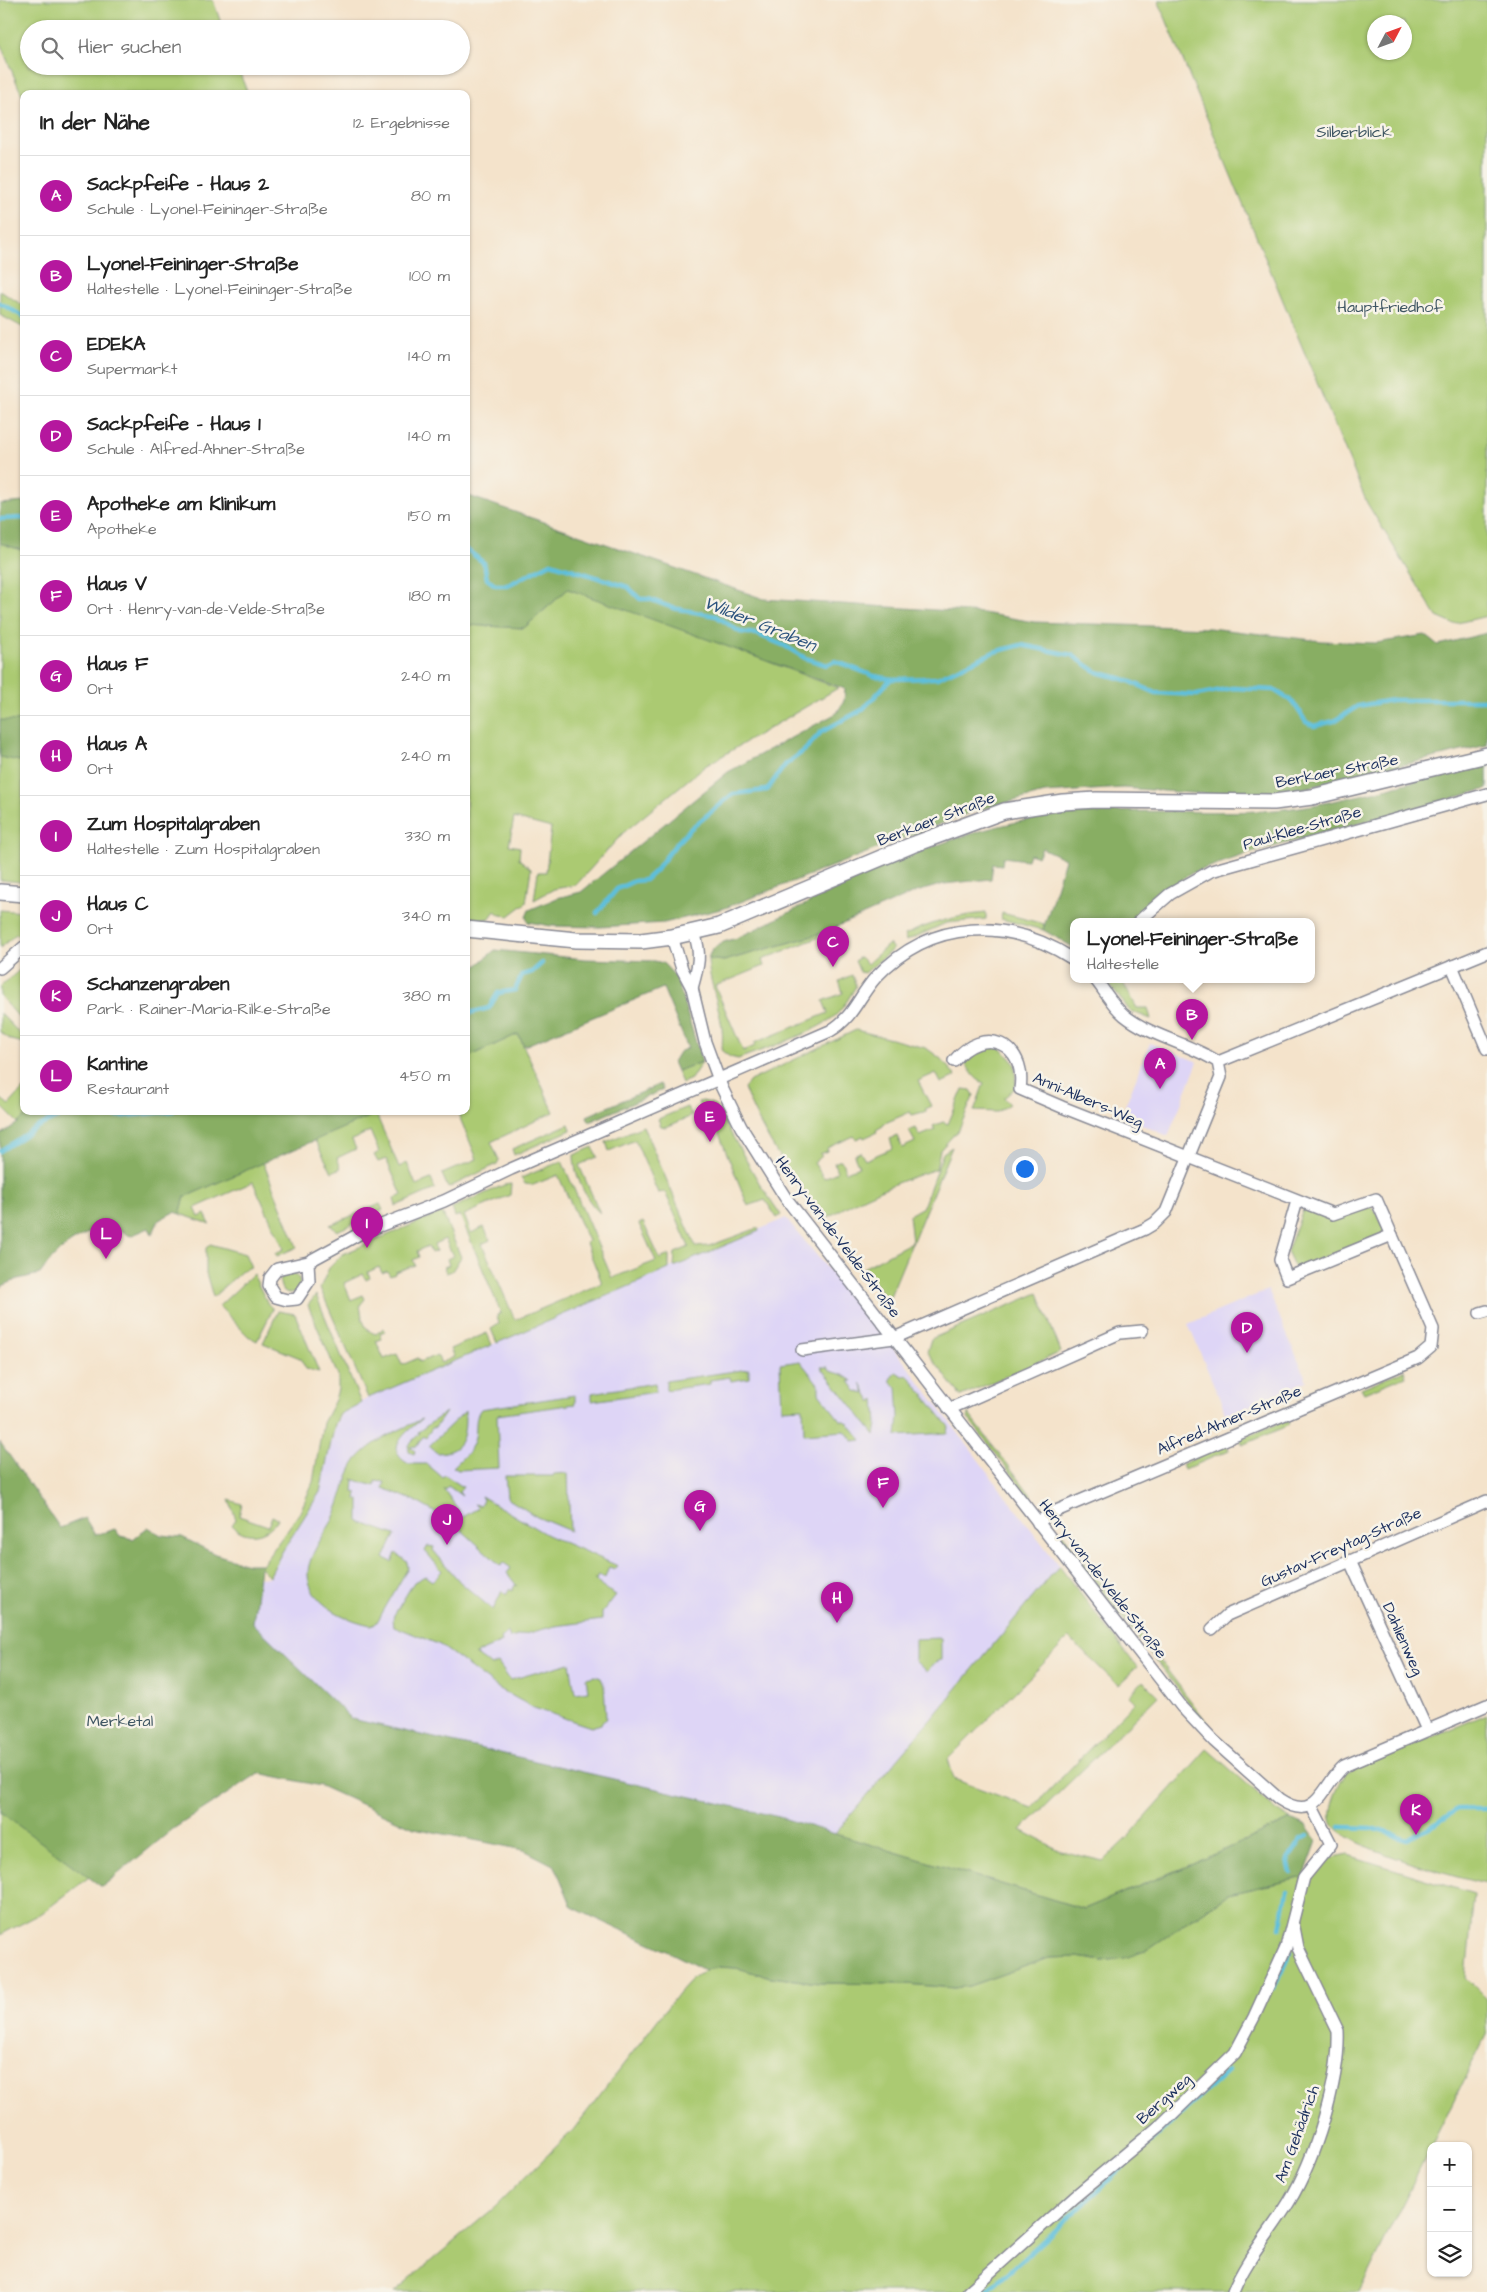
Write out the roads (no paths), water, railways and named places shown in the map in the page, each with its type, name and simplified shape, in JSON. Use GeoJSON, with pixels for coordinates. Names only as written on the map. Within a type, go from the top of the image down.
{"type":"FeatureCollection","features":[{"type":"Feature","properties":{"kind":"main road","name":"Berkaer Straße"},"geometry":{"type":"LineString","coordinates":[[470,929],[576,940],[641,941],[672,937],[694,933],[783,900],[912,845],[1004,811],[1063,802],[1096,800],[1274,802],[1312,797],[1487,755]]}},
{"type":"Feature","properties":{"kind":"main road"},"geometry":{"type":"LineString","coordinates":[[0,892],[20,894]]}},
{"type":"Feature","properties":{"kind":"street","name":"Paul-Klee-Straße"},"geometry":{"type":"LineString","coordinates":[[1142,918],[1170,894],[1211,871],[1487,794]]}},
{"type":"Feature","properties":{"kind":"street"},"geometry":{"type":"LineString","coordinates":[[308,1262],[361,1233],[447,1200],[511,1169],[819,1037],[848,1019],[868,987],[885,969],[904,954],[933,939],[969,930],[991,928],[1034,938],[1070,957]]}},
{"type":"Feature","properties":{"kind":"street","name":"Henry-van-de-Velde-Straße"},"geometry":{"type":"LineString","coordinates":[[692,988],[698,969],[700,948],[694,933]]}},
{"type":"Feature","properties":{"kind":"street","name":"Henry-van-de-Velde-Straße"},"geometry":{"type":"LineString","coordinates":[[672,937],[682,969],[692,988],[705,1042],[718,1079],[742,1128],[785,1197],[1182,1707],[1214,1741],[1284,1802],[1299,1808],[1311,1805]]}},
{"type":"Feature","properties":{"kind":"street"},"geometry":{"type":"LineString","coordinates":[[0,968],[20,950]]}},
{"type":"Feature","properties":{"kind":"street"},"geometry":{"type":"LineString","coordinates":[[1218,1062],[1487,952]]}},
{"type":"Feature","properties":{"kind":"street"},"geometry":{"type":"LineString","coordinates":[[1452,966],[1487,1049]]}},
{"type":"Feature","properties":{"kind":"street"},"geometry":{"type":"LineString","coordinates":[[894,1338],[1155,1224],[1171,1205],[1221,1077],[1218,1062],[1201,1050],[1136,1024],[1117,1009],[1098,983]]}},
{"type":"Feature","properties":{"kind":"street","name":"Anni-Albers-Weg"},"geometry":{"type":"LineString","coordinates":[[954,1061],[962,1052],[976,1043],[993,1041],[1002,1044],[1017,1060],[1021,1075],[1020,1089],[1188,1158]]}},
{"type":"Feature","properties":{"kind":"street"},"geometry":{"type":"LineString","coordinates":[[1188,1158],[1297,1202],[1333,1214],[1376,1199],[1392,1234],[1287,1278],[1280,1260],[1297,1202]]}},
{"type":"Feature","properties":{"kind":"street","name":"Alfred-Ahner-Straße"},"geometry":{"type":"LineString","coordinates":[[1038,1523],[1049,1514],[1418,1358],[1431,1347],[1433,1329],[1392,1234]]}},
{"type":"Feature","properties":{"kind":"street"},"geometry":{"type":"LineString","coordinates":[[949,1409],[1120,1333],[1142,1331]]}},
{"type":"Feature","properties":{"kind":"street","name":"Henry-van-de-Velde-Straße"},"geometry":{"type":"LineString","coordinates":[[802,1350],[894,1338]]}},
{"type":"Feature","properties":{"kind":"street","name":"Gustav-Freytag-Straße"},"geometry":{"type":"LineString","coordinates":[[1212,1629],[1227,1615],[1487,1501]]}},
{"type":"Feature","properties":{"kind":"street","name":"Dahlienweg"},"geometry":{"type":"LineString","coordinates":[[1350,1561],[1427,1730]]}},
{"type":"Feature","properties":{"kind":"street"},"geometry":{"type":"LineString","coordinates":[[1311,1805],[1319,1800],[1336,1772],[1344,1766],[1487,1704]]}},
{"type":"Feature","properties":{"kind":"street","name":"Bergweg"},"geometry":{"type":"LineString","coordinates":[[968,2292],[1074,2197],[1162,2124],[1231,2058],[1240,2045],[1267,1991],[1286,1947],[1304,1877],[1331,1844],[1311,1805]]}},
{"type":"Feature","properties":{"kind":"street","name":"Am Gehädrich"},"geometry":{"type":"LineString","coordinates":[[1232,2292],[1250,2259],[1288,2203],[1302,2178],[1328,2103],[1335,2068],[1338,2031],[1298,1948],[1294,1920]]}},
{"type":"Feature","properties":{"kind":"waterway","name":"Wilder Graben"},"geometry":{"type":"LineString","coordinates":[[0,303],[20,315]]}},
{"type":"Feature","properties":{"kind":"waterway"},"geometry":{"type":"LineString","coordinates":[[0,519],[20,518]]}},
{"type":"Feature","properties":{"kind":"waterway","name":"Wilder Graben"},"geometry":{"type":"LineString","coordinates":[[470,552],[484,563],[487,579],[495,585],[508,585],[551,563],[628,587],[640,599],[649,599],[673,608],[716,616],[740,632],[756,634],[785,646],[805,658],[827,665],[835,661],[874,676],[891,679],[937,678],[994,652],[1021,645],[1072,655],[1097,672],[1127,680],[1156,693],[1197,695],[1232,688],[1274,690],[1293,702],[1306,722],[1314,726],[1334,721],[1358,706],[1392,700],[1487,700]]}},
{"type":"Feature","properties":{"kind":"waterway"},"geometry":{"type":"LineString","coordinates":[[597,913],[617,889],[634,881],[645,880],[655,871],[690,829],[733,794],[767,790],[785,765],[805,750],[821,732],[862,710],[891,679]]}},
{"type":"Feature","properties":{"kind":"waterway"},"geometry":{"type":"LineString","coordinates":[[470,1013],[489,1008],[498,993],[515,990],[522,975],[532,972],[542,963]]}},
{"type":"Feature","properties":{"kind":"waterway"},"geometry":{"type":"LineString","coordinates":[[0,1151],[37,1127],[63,1115]]}},
{"type":"Feature","properties":{"kind":"waterway"},"geometry":{"type":"LineString","coordinates":[[63,1115],[134,1115]]}},
{"type":"Feature","properties":{"kind":"waterway"},"geometry":{"type":"LineString","coordinates":[[1340,1827],[1371,1828],[1408,1839],[1446,1818],[1457,1809],[1487,1809]]}},
{"type":"Feature","properties":{"kind":"waterway"},"geometry":{"type":"LineString","coordinates":[[1291,1873],[1288,1860],[1302,1839],[1308,1836]]}},
{"type":"Feature","properties":{"kind":"waterway"},"geometry":{"type":"LineString","coordinates":[[1280,1929],[1287,1891]]}},
{"type":"Feature","properties":{"kind":"waterway"},"geometry":{"type":"LineString","coordinates":[[1274,1988],[1291,1951]]}},
{"type":"Feature","properties":{"kind":"waterway"},"geometry":{"type":"LineString","coordinates":[[987,2292],[1228,2071]]}},
{"type":"Feature","properties":{"kind":"place","name":"EDEKA"},"geometry":{"type":"Point","coordinates":[833,967]}},
{"type":"Feature","properties":{"kind":"place","name":"Lyonel-Feininger-Straße"},"geometry":{"type":"Point","coordinates":[1192,1040]}},
{"type":"Feature","properties":{"kind":"place","name":"Sackpfeife - Haus 2"},"geometry":{"type":"Point","coordinates":[1160,1089]}},
{"type":"Feature","properties":{"kind":"place","name":"Apotheke am Klinikum"},"geometry":{"type":"Point","coordinates":[710,1142]}},
{"type":"Feature","properties":{"kind":"place","name":"Zum Hospitalgraben"},"geometry":{"type":"Point","coordinates":[367,1248]}},
{"type":"Feature","properties":{"kind":"place","name":"Kantine"},"geometry":{"type":"Point","coordinates":[106,1259]}},
{"type":"Feature","properties":{"kind":"place","name":"Sackpfeife - Haus 1"},"geometry":{"type":"Point","coordinates":[1247,1353]}},
{"type":"Feature","properties":{"kind":"place","name":"Haus V"},"geometry":{"type":"Point","coordinates":[883,1508]}},
{"type":"Feature","properties":{"kind":"place","name":"Haus F"},"geometry":{"type":"Point","coordinates":[700,1531]}},
{"type":"Feature","properties":{"kind":"place","name":"Haus C"},"geometry":{"type":"Point","coordinates":[447,1545]}},
{"type":"Feature","properties":{"kind":"place","name":"Haus A"},"geometry":{"type":"Point","coordinates":[837,1623]}},
{"type":"Feature","properties":{"kind":"place","name":"Schanzengraben"},"geometry":{"type":"Point","coordinates":[1416,1835]}},
{"type":"Feature","properties":{"kind":"park label","name":"Silberblick"},"geometry":{"type":"Point","coordinates":[1354,132]}},
{"type":"Feature","properties":{"kind":"park label","name":"Hauptfriedhof"},"geometry":{"type":"Point","coordinates":[1390,307]}},
{"type":"Feature","properties":{"kind":"park label","name":"Merketal"},"geometry":{"type":"Point","coordinates":[120,1721]}}]}
